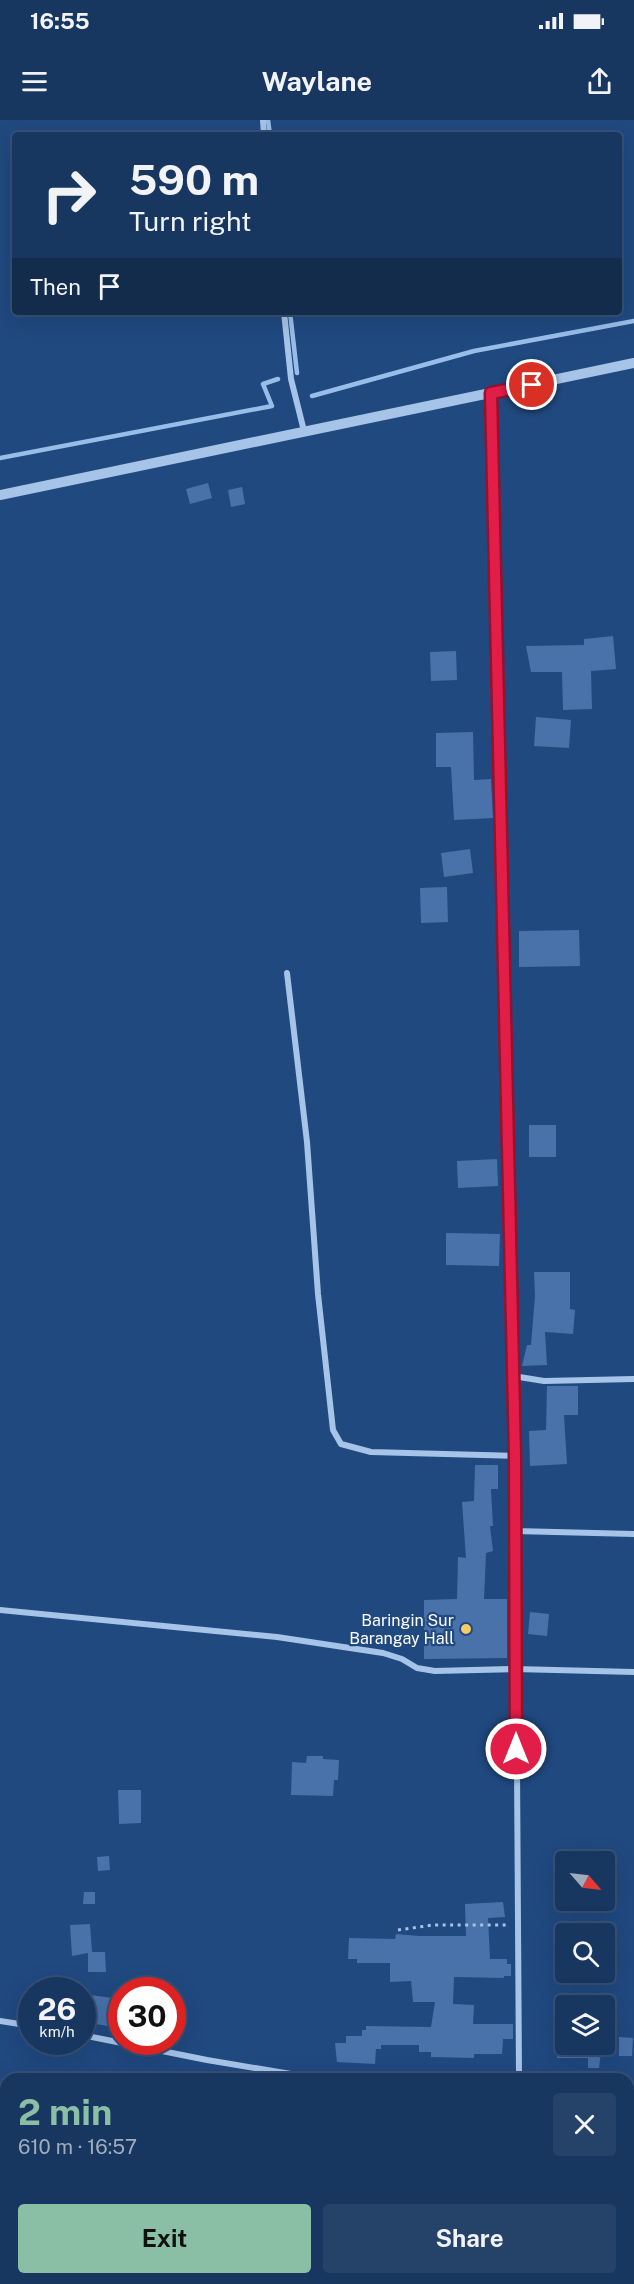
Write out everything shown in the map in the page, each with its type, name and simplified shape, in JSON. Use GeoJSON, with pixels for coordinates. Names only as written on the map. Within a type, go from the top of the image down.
{"type":"FeatureCollection","features":[{"type":"Feature","properties":{"kind":"street"},"geometry":{"type":"LineString","coordinates":[[284,315],[291,379],[304,431]]}},
{"type":"Feature","properties":{"kind":"street"},"geometry":{"type":"LineString","coordinates":[[0,495],[634,363]]}},
{"type":"Feature","properties":{"kind":"street"},"geometry":{"type":"LineString","coordinates":[[491,393],[515,1456],[519,2073]]}},
{"type":"Feature","properties":{"kind":"street"},"geometry":{"type":"LineString","coordinates":[[288,973],[307,1142],[318,1294],[333,1430],[341,1444],[371,1452],[515,1456]]}},
{"type":"Feature","properties":{"kind":"street"},"geometry":{"type":"LineString","coordinates":[[513,1376],[544,1381],[634,1379]]}},
{"type":"Feature","properties":{"kind":"street"},"geometry":{"type":"LineString","coordinates":[[514,1531],[634,1534]]}},
{"type":"Feature","properties":{"kind":"street"},"geometry":{"type":"LineString","coordinates":[[0,1610],[277,1637],[383,1653],[402,1659],[417,1668],[435,1671],[515,1669],[634,1672]]}},
{"type":"Feature","properties":{"kind":"street"},"geometry":{"type":"LineString","coordinates":[[0,2021],[18,2024]]}},
{"type":"Feature","properties":{"kind":"street"},"geometry":{"type":"LineString","coordinates":[[96,2038],[285,2073]]}},
{"type":"Feature","properties":{"kind":"path"},"geometry":{"type":"LineString","coordinates":[[398,1930],[433,1925],[517,1925]]}},
{"type":"Feature","properties":{"kind":"building"},"geometry":{"type":"Polygon","coordinates":[[[208,483],[212,498],[190,504],[186,489],[208,483]]]}},
{"type":"Feature","properties":{"kind":"building"},"geometry":{"type":"Polygon","coordinates":[[[242,487],[245,504],[231,507],[228,490],[242,487]]]}},
{"type":"Feature","properties":{"kind":"building"},"geometry":{"type":"Polygon","coordinates":[[[613,636],[616,669],[591,671],[592,709],[563,710],[562,672],[531,672],[526,646],[584,645],[584,639],[613,636]]]}},
{"type":"Feature","properties":{"kind":"building"},"geometry":{"type":"Polygon","coordinates":[[[456,651],[457,680],[431,681],[430,652],[456,651]]]}},
{"type":"Feature","properties":{"kind":"building"},"geometry":{"type":"Polygon","coordinates":[[[536,717],[571,720],[569,748],[534,746],[536,717]]]}},
{"type":"Feature","properties":{"kind":"building"},"geometry":{"type":"Polygon","coordinates":[[[473,732],[474,780],[491,779],[493,818],[454,820],[451,767],[436,767],[436,733],[473,732]]]}},
{"type":"Feature","properties":{"kind":"building"},"geometry":{"type":"Polygon","coordinates":[[[470,849],[473,873],[444,877],[441,853],[470,849]]]}},
{"type":"Feature","properties":{"kind":"building"},"geometry":{"type":"Polygon","coordinates":[[[447,887],[448,922],[421,923],[420,888],[447,887]]]}},
{"type":"Feature","properties":{"kind":"building"},"geometry":{"type":"Polygon","coordinates":[[[579,930],[580,966],[519,967],[519,931],[579,930]]]}},
{"type":"Feature","properties":{"kind":"building"},"geometry":{"type":"Polygon","coordinates":[[[529,1125],[556,1125],[556,1157],[529,1157],[529,1125]]]}},
{"type":"Feature","properties":{"kind":"building"},"geometry":{"type":"Polygon","coordinates":[[[497,1159],[498,1186],[458,1188],[457,1161],[497,1159]]]}},
{"type":"Feature","properties":{"kind":"building"},"geometry":{"type":"Polygon","coordinates":[[[446,1233],[500,1234],[499,1266],[446,1265],[446,1233]]]}},
{"type":"Feature","properties":{"kind":"building"},"geometry":{"type":"Polygon","coordinates":[[[534,1272],[570,1272],[570,1309],[575,1310],[573,1334],[545,1332],[547,1365],[522,1366],[527,1345],[531,1345],[535,1296],[534,1272]]]}},
{"type":"Feature","properties":{"kind":"building"},"geometry":{"type":"Polygon","coordinates":[[[547,1386],[578,1386],[578,1415],[564,1415],[567,1464],[530,1466],[529,1431],[546,1430],[547,1386]]]}},
{"type":"Feature","properties":{"kind":"building"},"geometry":{"type":"Polygon","coordinates":[[[475,1465],[498,1465],[498,1489],[491,1489],[493,1526],[490,1526],[493,1551],[486,1553],[484,1599],[507,1599],[507,1658],[424,1659],[424,1600],[457,1599],[458,1557],[466,1558],[462,1502],[474,1501],[475,1465]]]}},
{"type":"Feature","properties":{"kind":"building"},"geometry":{"type":"Polygon","coordinates":[[[530,1612],[549,1614],[547,1636],[528,1634],[530,1612]]]}},
{"type":"Feature","properties":{"kind":"building"},"geometry":{"type":"Polygon","coordinates":[[[307,1756],[323,1756],[323,1759],[339,1760],[338,1780],[334,1780],[333,1796],[291,1795],[292,1762],[306,1763],[307,1756]]]}},
{"type":"Feature","properties":{"kind":"building"},"geometry":{"type":"Polygon","coordinates":[[[118,1790],[141,1790],[141,1823],[119,1824],[118,1790]]]}},
{"type":"Feature","properties":{"kind":"building"},"geometry":{"type":"Polygon","coordinates":[[[109,1856],[110,1870],[98,1871],[97,1857],[109,1856]]]}},
{"type":"Feature","properties":{"kind":"building"},"geometry":{"type":"Polygon","coordinates":[[[84,1892],[95,1892],[95,1904],[83,1904],[84,1892]]]}},
{"type":"Feature","properties":{"kind":"building"},"geometry":{"type":"Polygon","coordinates":[[[503,1902],[505,1917],[488,1918],[490,1959],[507,1959],[507,1964],[511,1964],[511,1976],[504,1976],[504,1978],[454,1977],[453,2004],[474,2005],[473,2024],[513,2024],[513,2039],[503,2039],[502,2054],[474,2054],[474,2058],[431,2057],[431,2052],[419,2052],[419,2045],[381,2045],[381,2049],[376,2049],[375,2064],[337,2062],[335,2043],[346,2043],[346,2036],[362,2036],[362,2030],[366,2030],[366,2026],[431,2027],[435,2002],[413,2002],[411,1981],[390,1982],[390,1963],[357,1963],[357,1959],[348,1959],[349,1938],[395,1939],[396,1934],[466,1936],[465,1904],[503,1902]]]}},
{"type":"Feature","properties":{"kind":"building"},"geometry":{"type":"Polygon","coordinates":[[[90,1924],[92,1952],[105,1952],[106,1972],[88,1972],[88,1953],[72,1956],[70,1925],[90,1924]]]}},
{"type":"Feature","properties":{"kind":"building"},"geometry":{"type":"Polygon","coordinates":[[[96,1996],[108,1997],[108,2026],[96,2024],[98,2016],[96,2016],[96,1996]]]}},
{"type":"Feature","properties":{"kind":"building"},"geometry":{"type":"Polygon","coordinates":[[[619,2037],[633,2038],[632,2056],[619,2056],[619,2037]]]}},
{"type":"Feature","properties":{"kind":"building"},"geometry":{"type":"Polygon","coordinates":[[[557,2055],[601,2055],[599,2068],[588,2068],[588,2058],[557,2058],[557,2055]]]}},
{"type":"Feature","properties":{"kind":"waterway"},"geometry":{"type":"LineString","coordinates":[[268,120],[270,132]]}},
{"type":"Feature","properties":{"kind":"waterway"},"geometry":{"type":"LineString","coordinates":[[290,315],[297,373]]}},
{"type":"Feature","properties":{"kind":"waterway"},"geometry":{"type":"LineString","coordinates":[[312,396],[474,351],[634,321]]}},
{"type":"Feature","properties":{"kind":"waterway"},"geometry":{"type":"LineString","coordinates":[[0,458],[272,406],[263,384],[278,379]]}},
{"type":"Feature","properties":{"kind":"place","name":"Baringin Sur Barangay Hall"},"geometry":{"type":"Point","coordinates":[466,1629]}},
{"type":"Feature","properties":{"kind":"route"},"geometry":{"type":"LineString","coordinates":[[516,1749],[515,1456],[491,393],[532,385]]}}]}
